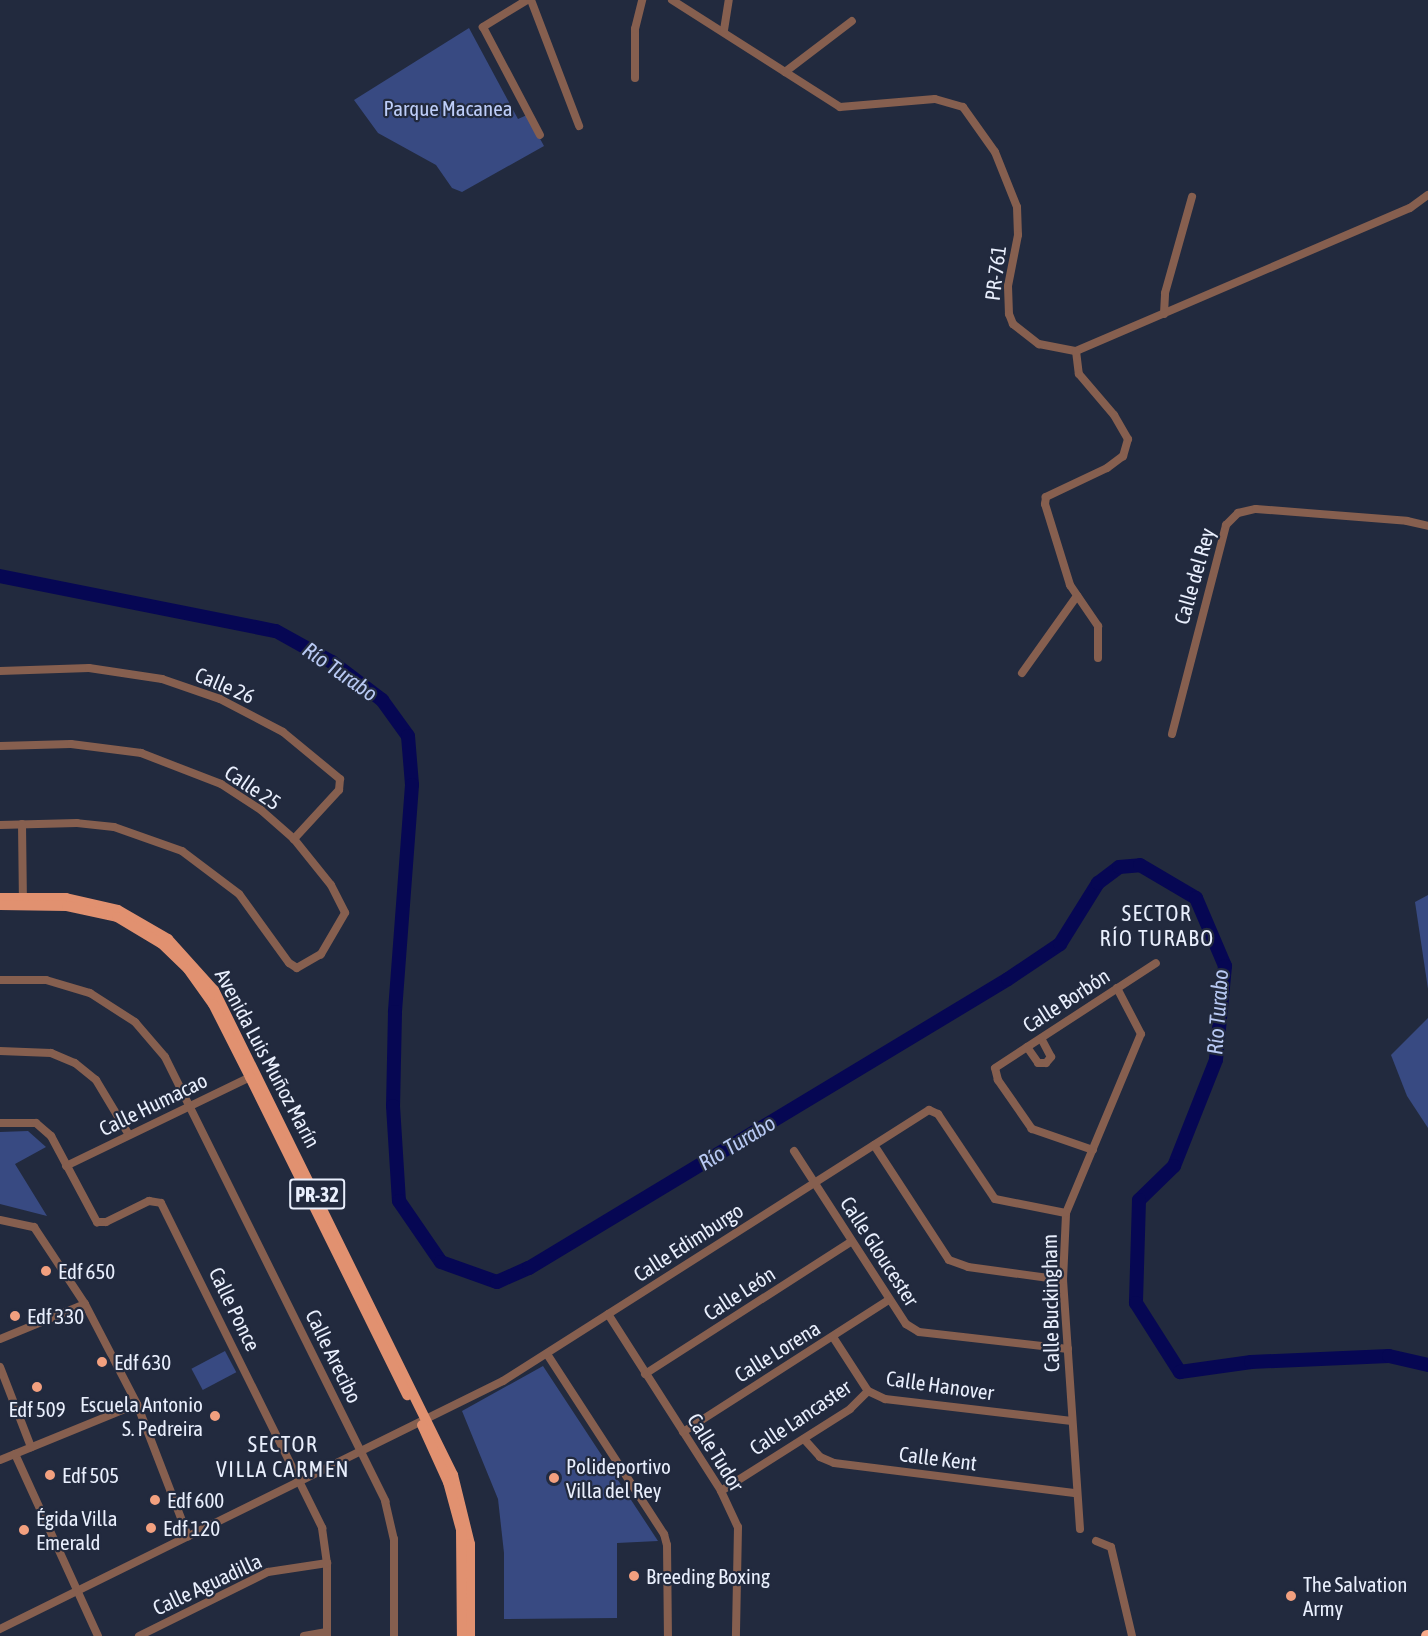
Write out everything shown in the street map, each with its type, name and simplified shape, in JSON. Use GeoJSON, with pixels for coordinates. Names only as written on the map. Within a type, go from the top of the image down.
{"type":"FeatureCollection","features":[{"type":"Feature","properties":{"kind":"main road","name":"Avenida Luis Muñoz Marín"},"geometry":{"type":"LineString","coordinates":[[0,898],[23,902]]}},
{"type":"Feature","properties":{"kind":"main road","name":"Avenida Luis Muñoz Marín"},"geometry":{"type":"LineString","coordinates":[[0,905],[66,898],[105,906],[147,923],[168,939],[214,990],[423,1419],[453,1475],[465,1515],[470,1544],[470,1636]]}},
{"type":"Feature","properties":{"kind":"main road","name":"Avenida Luis Muñoz Marín"},"geometry":{"type":"LineString","coordinates":[[423,1419],[448,1482],[461,1530],[462,1636]]}},
{"type":"Feature","properties":{"kind":"street"},"geometry":{"type":"LineString","coordinates":[[540,135],[483,27],[529,0],[579,126]]}},
{"type":"Feature","properties":{"kind":"street"},"geometry":{"type":"LineString","coordinates":[[635,78],[635,29],[642,0]]}},
{"type":"Feature","properties":{"kind":"street","name":"PR-761"},"geometry":{"type":"LineString","coordinates":[[672,0],[724,30],[840,107],[935,99],[963,107],[995,152],[1017,207],[1018,235],[1008,286],[1008,314],[1013,324],[1039,344],[1076,351]]}},
{"type":"Feature","properties":{"kind":"street"},"geometry":{"type":"LineString","coordinates":[[724,30],[729,0]]}},
{"type":"Feature","properties":{"kind":"street"},"geometry":{"type":"LineString","coordinates":[[786,72],[852,21]]}},
{"type":"Feature","properties":{"kind":"street"},"geometry":{"type":"LineString","coordinates":[[1098,658],[1098,626],[1070,585],[1045,504],[1046,497],[1107,468],[1123,456],[1128,440],[1114,415],[1079,374],[1076,351],[1410,208],[1428,195]]}},
{"type":"Feature","properties":{"kind":"street"},"geometry":{"type":"LineString","coordinates":[[1164,314],[1165,293],[1192,197]]}},
{"type":"Feature","properties":{"kind":"street","name":"Calle del Rey"},"geometry":{"type":"LineString","coordinates":[[1172,734],[1226,525],[1238,513],[1256,509],[1407,521],[1428,526]]}},
{"type":"Feature","properties":{"kind":"street"},"geometry":{"type":"LineString","coordinates":[[1022,673],[1077,596]]}},
{"type":"Feature","properties":{"kind":"street","name":"Calle 26"},"geometry":{"type":"LineString","coordinates":[[0,671],[89,668],[162,679],[220,699],[283,732],[340,779],[339,790],[294,839]]}},
{"type":"Feature","properties":{"kind":"street","name":"Calle 25"},"geometry":{"type":"LineString","coordinates":[[0,746],[71,744],[141,753],[221,784],[261,810],[294,839],[331,885],[345,913],[321,954],[297,968],[279,950],[239,894],[182,851],[114,827],[22,824]]}},
{"type":"Feature","properties":{"kind":"street"},"geometry":{"type":"LineString","coordinates":[[0,825],[22,824],[23,902]]}},
{"type":"Feature","properties":{"kind":"street","name":"Calle Borbón"},"geometry":{"type":"LineString","coordinates":[[1094,1150],[1032,1129],[998,1080],[995,1068],[1156,963]]}},
{"type":"Feature","properties":{"kind":"street","name":"Calle Arecibo"},"geometry":{"type":"LineString","coordinates":[[0,980],[46,980],[90,993],[135,1022],[165,1057],[385,1501],[394,1539],[394,1636]]}},
{"type":"Feature","properties":{"kind":"street","name":"Calle Buckingham"},"geometry":{"type":"LineString","coordinates":[[1080,1529],[1064,1280],[1066,1213],[1141,1034],[1117,988]]}},
{"type":"Feature","properties":{"kind":"street"},"geometry":{"type":"LineString","coordinates":[[1027,1047],[1038,1063],[1046,1063],[1051,1057],[1041,1038]]}},
{"type":"Feature","properties":{"kind":"street"},"geometry":{"type":"LineString","coordinates":[[0,1050],[51,1053],[75,1063],[96,1080],[129,1135]]}},
{"type":"Feature","properties":{"kind":"street","name":"Calle Humacao"},"geometry":{"type":"LineString","coordinates":[[66,1166],[254,1075]]}},
{"type":"Feature","properties":{"kind":"street","name":"Calle Edimburgo"},"geometry":{"type":"LineString","coordinates":[[0,1629],[470,1397],[547,1354],[923,1113],[938,1114],[995,1199],[1066,1213]]}},
{"type":"Feature","properties":{"kind":"street","name":"Calle Ponce"},"geometry":{"type":"LineString","coordinates":[[4,1123],[36,1123],[51,1136],[97,1222],[106,1222],[149,1201],[161,1203],[322,1528],[327,1563],[327,1634]]}},
{"type":"Feature","properties":{"kind":"street"},"geometry":{"type":"LineString","coordinates":[[874,1145],[949,1260],[968,1267],[1064,1280]]}},
{"type":"Feature","properties":{"kind":"street","name":"Calle Gloucester"},"geometry":{"type":"LineString","coordinates":[[794,1151],[906,1324],[919,1332],[1068,1349]]}},
{"type":"Feature","properties":{"kind":"street"},"geometry":{"type":"LineString","coordinates":[[0,1220],[34,1227],[85,1304],[137,1404],[188,1536]]}},
{"type":"Feature","properties":{"kind":"street","name":"Calle León"},"geometry":{"type":"LineString","coordinates":[[645,1374],[852,1242]]}},
{"type":"Feature","properties":{"kind":"street","name":"Calle Lorena"},"geometry":{"type":"LineString","coordinates":[[683,1432],[889,1300]]}},
{"type":"Feature","properties":{"kind":"street"},"geometry":{"type":"LineString","coordinates":[[0,1339],[85,1304]]}},
{"type":"Feature","properties":{"kind":"street","name":"Calle Tudor"},"geometry":{"type":"LineString","coordinates":[[608,1314],[721,1491],[738,1527],[736,1636]]}},
{"type":"Feature","properties":{"kind":"street","name":"Calle Hanover"},"geometry":{"type":"LineString","coordinates":[[833,1337],[868,1391],[885,1399],[1072,1421]]}},
{"type":"Feature","properties":{"kind":"street"},"geometry":{"type":"LineString","coordinates":[[547,1354],[664,1534],[667,1545],[668,1636]]}},
{"type":"Feature","properties":{"kind":"street"},"geometry":{"type":"LineString","coordinates":[[0,1367],[31,1447]]}},
{"type":"Feature","properties":{"kind":"street","name":"Calle Lancaster"},"geometry":{"type":"LineString","coordinates":[[721,1491],[850,1409],[868,1391]]}},
{"type":"Feature","properties":{"kind":"street"},"geometry":{"type":"LineString","coordinates":[[0,1460],[137,1404]]}},
{"type":"Feature","properties":{"kind":"street","name":"Calle Kent"},"geometry":{"type":"LineString","coordinates":[[804,1439],[820,1457],[834,1463],[1076,1493]]}},
{"type":"Feature","properties":{"kind":"street"},"geometry":{"type":"LineString","coordinates":[[15,1454],[75,1591],[98,1636]]}},
{"type":"Feature","properties":{"kind":"street"},"geometry":{"type":"LineString","coordinates":[[1096,1541],[1112,1547],[1132,1636]]}},
{"type":"Feature","properties":{"kind":"street","name":"Calle Aguadilla"},"geometry":{"type":"LineString","coordinates":[[139,1636],[268,1572],[327,1563]]}},
{"type":"Feature","properties":{"kind":"street"},"geometry":{"type":"LineString","coordinates":[[304,1636],[327,1634]]}},
{"type":"Feature","properties":{"kind":"green space","name":"Parque Macanea"},"geometry":{"type":"Polygon","coordinates":[[[469,28],[518,119],[527,115],[544,146],[462,192],[452,188],[436,165],[378,133],[354,100],[469,28]]]}},
{"type":"Feature","properties":{"kind":"green space"},"geometry":{"type":"Polygon","coordinates":[[[1428,895],[1428,989],[1415,902],[1428,895]]]}},
{"type":"Feature","properties":{"kind":"green space"},"geometry":{"type":"Polygon","coordinates":[[[1428,1018],[1428,1128],[1407,1096],[1391,1055],[1428,1018]]]}},
{"type":"Feature","properties":{"kind":"green space"},"geometry":{"type":"Polygon","coordinates":[[[28,1131],[46,1147],[15,1164],[47,1216],[0,1204],[0,1132],[28,1131]]]}},
{"type":"Feature","properties":{"kind":"green space"},"geometry":{"type":"Polygon","coordinates":[[[225,1351],[236,1372],[203,1390],[191,1369],[225,1351]]]}},
{"type":"Feature","properties":{"kind":"green space","name":"Polideportivo Villa del Rey"},"geometry":{"type":"Polygon","coordinates":[[[543,1366],[658,1541],[617,1543],[617,1618],[504,1619],[504,1553],[498,1499],[462,1411],[543,1366]]]}},
{"type":"Feature","properties":{"kind":"waterway","name":"Río Turabo"},"geometry":{"type":"LineString","coordinates":[[0,576],[276,631],[332,662],[382,700],[408,736],[412,785],[395,1012],[393,1106],[399,1201],[441,1262],[497,1282],[529,1268],[1008,979],[1060,944],[1098,883],[1119,867],[1140,865],[1196,898],[1225,966],[1216,1060],[1174,1166],[1139,1200],[1136,1303],[1180,1372],[1251,1362],[1389,1356],[1428,1365]]}},
{"type":"Feature","properties":{"kind":"place","name":"Edf 650"},"geometry":{"type":"Point","coordinates":[46,1271]}},
{"type":"Feature","properties":{"kind":"place","name":"Edf 330"},"geometry":{"type":"Point","coordinates":[15,1316]}},
{"type":"Feature","properties":{"kind":"place","name":"Edf 630"},"geometry":{"type":"Point","coordinates":[102,1362]}},
{"type":"Feature","properties":{"kind":"place","name":"Edf 509"},"geometry":{"type":"Point","coordinates":[37,1387]}},
{"type":"Feature","properties":{"kind":"place","name":"Escuela Antonio S. Pedreira"},"geometry":{"type":"Point","coordinates":[215,1416]}},
{"type":"Feature","properties":{"kind":"place","name":"Edf 505"},"geometry":{"type":"Point","coordinates":[50,1475]}},
{"type":"Feature","properties":{"kind":"place","name":"Polideportivo Villa del Rey"},"geometry":{"type":"Point","coordinates":[554,1478]}},
{"type":"Feature","properties":{"kind":"place","name":"Edf 600"},"geometry":{"type":"Point","coordinates":[155,1500]}},
{"type":"Feature","properties":{"kind":"place","name":"Edf 120"},"geometry":{"type":"Point","coordinates":[151,1528]}},
{"type":"Feature","properties":{"kind":"place","name":"Égida Villa Emerald"},"geometry":{"type":"Point","coordinates":[24,1530]}},
{"type":"Feature","properties":{"kind":"place","name":"Breeding Boxing"},"geometry":{"type":"Point","coordinates":[634,1576]}},
{"type":"Feature","properties":{"kind":"place","name":"The Salvation Army"},"geometry":{"type":"Point","coordinates":[1291,1596]}},
{"type":"Feature","properties":{"kind":"district","name":"SECTOR RÍO TURABO"},"geometry":{"type":"Point","coordinates":[1157,926]}},
{"type":"Feature","properties":{"kind":"district","name":"SECTOR VILLA CARMEN"},"geometry":{"type":"Point","coordinates":[283,1456]}}]}
